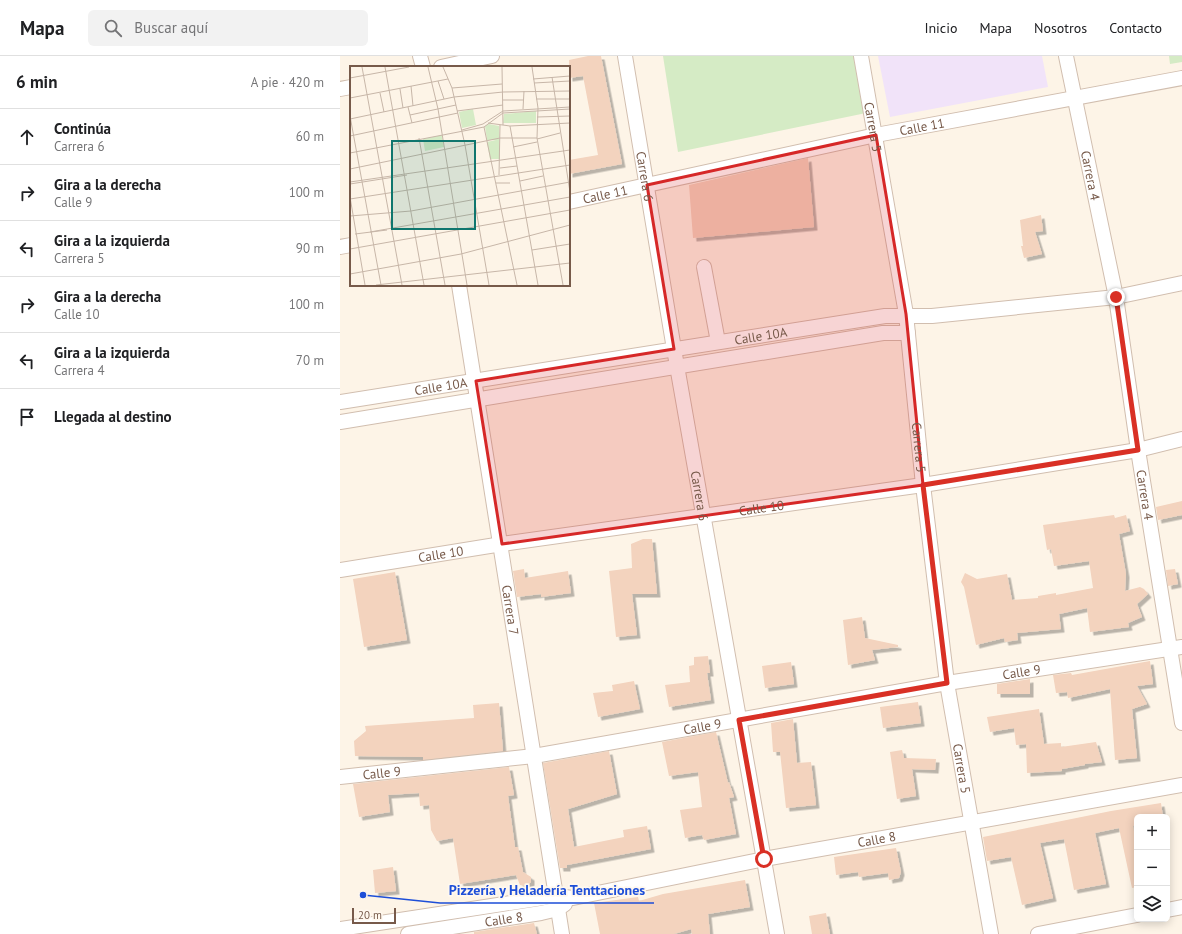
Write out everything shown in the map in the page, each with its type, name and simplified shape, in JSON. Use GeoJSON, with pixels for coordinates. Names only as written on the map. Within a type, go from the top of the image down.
{"type":"FeatureCollection","features":[{"type":"Feature","properties":{"kind":"street"},"geometry":{"type":"LineString","coordinates":[[420,56],[423,66]]}},
{"type":"Feature","properties":{"kind":"street"},"geometry":{"type":"LineString","coordinates":[[446,66],[492,56]]}},
{"type":"Feature","properties":{"kind":"street","name":"Carrera 6"},"geometry":{"type":"LineString","coordinates":[[625,56],[674,349],[777,934]]}},
{"type":"Feature","properties":{"kind":"street","name":"Carrera 5"},"geometry":{"type":"LineString","coordinates":[[861,56],[906,314],[923,485],[947,683],[991,934]]}},
{"type":"Feature","properties":{"kind":"street","name":"Carrera 4"},"geometry":{"type":"LineString","coordinates":[[1066,56],[1116,297],[1138,450],[1176,648],[1182,723]]}},
{"type":"Feature","properties":{"kind":"street","name":"Calle 11"},"geometry":{"type":"LineString","coordinates":[[570,202],[876,136],[1075,97],[1182,78]]}},
{"type":"Feature","properties":{"kind":"street"},"geometry":{"type":"LineString","coordinates":[[340,89],[350,87]]}},
{"type":"Feature","properties":{"kind":"street"},"geometry":{"type":"LineString","coordinates":[[340,247],[350,245]]}},
{"type":"Feature","properties":{"kind":"street"},"geometry":{"type":"LineString","coordinates":[[704,267],[718,342]]}},
{"type":"Feature","properties":{"kind":"street","name":"Calle 10A"},"geometry":{"type":"LineString","coordinates":[[340,402],[885,316],[906,314],[932,316],[1116,297],[1182,283]]}},
{"type":"Feature","properties":{"kind":"street","name":"Carrera 7"},"geometry":{"type":"LineString","coordinates":[[460,286],[502,544],[562,934]]}},
{"type":"Feature","properties":{"kind":"street","name":"Calle 10A"},"geometry":{"type":"LineString","coordinates":[[340,422],[883,333],[908,333]]}},
{"type":"Feature","properties":{"kind":"street","name":"Calle 10"},"geometry":{"type":"LineString","coordinates":[[340,570],[502,544],[923,485],[1138,450],[1182,439]]}},
{"type":"Feature","properties":{"kind":"street","name":"Calle 9"},"geometry":{"type":"LineString","coordinates":[[340,777],[534,756],[947,683],[1176,648]]}},
{"type":"Feature","properties":{"kind":"street","name":"Calle 8"},"geometry":{"type":"LineString","coordinates":[[408,934],[573,898],[764,859],[1182,785]]}},
{"type":"Feature","properties":{"kind":"street","name":"Calle 8"},"geometry":{"type":"LineString","coordinates":[[341,927],[557,902]]}},
{"type":"Feature","properties":{"kind":"street"},"geometry":{"type":"LineString","coordinates":[[1170,909],[1182,907]]}},
{"type":"Feature","properties":{"kind":"street"},"geometry":{"type":"LineString","coordinates":[[1038,934],[1134,916]]}},
{"type":"Feature","properties":{"kind":"highlighted area"},"geometry":{"type":"Polygon","coordinates":[[[876,135],[906,314],[923,485],[502,544],[476,381],[674,349],[647,185],[876,135]]]}},
{"type":"Feature","properties":{"kind":"shaded area"},"geometry":{"type":"Polygon","coordinates":[[[878,56],[1042,56],[1048,87],[890,117],[878,56]]]}},
{"type":"Feature","properties":{"kind":"green space"},"geometry":{"type":"Polygon","coordinates":[[[663,56],[859,56],[871,112],[678,152],[663,56]]]}},
{"type":"Feature","properties":{"kind":"green space"},"geometry":{"type":"Polygon","coordinates":[[[1169,56],[1182,56],[1182,62],[1170,64],[1169,56]]]}},
{"type":"Feature","properties":{"kind":"building"},"geometry":{"type":"Polygon","coordinates":[[[588,56],[601,56],[622,164],[570,174],[570,160],[598,155],[583,76],[570,78],[569,60],[588,56]]]}},
{"type":"Feature","properties":{"kind":"building"},"geometry":{"type":"Polygon","coordinates":[[[808,158],[814,227],[693,238],[689,185],[808,158]]]}},
{"type":"Feature","properties":{"kind":"building"},"geometry":{"type":"Polygon","coordinates":[[[1041,215],[1043,231],[1035,232],[1042,254],[1024,258],[1021,246],[1023,246],[1020,220],[1041,215]]]}},
{"type":"Feature","properties":{"kind":"building"},"geometry":{"type":"Polygon","coordinates":[[[1182,501],[1182,515],[1158,520],[1156,507],[1182,501]]]}},
{"type":"Feature","properties":{"kind":"building"},"geometry":{"type":"Polygon","coordinates":[[[1114,515],[1115,518],[1126,515],[1130,531],[1119,534],[1126,574],[1125,591],[1140,587],[1148,594],[1137,604],[1142,617],[1128,623],[1129,627],[1090,632],[1087,608],[1059,614],[1061,629],[1017,633],[1018,640],[1005,642],[1004,638],[976,645],[964,587],[961,582],[965,573],[977,579],[1007,574],[1012,600],[1038,598],[1038,596],[1056,593],[1056,595],[1093,588],[1089,561],[1054,566],[1051,549],[1047,550],[1043,525],[1114,515]]]}},
{"type":"Feature","properties":{"kind":"building"},"geometry":{"type":"Polygon","coordinates":[[[643,539],[652,539],[657,594],[632,594],[637,635],[616,637],[609,571],[632,568],[631,544],[643,539]]]}},
{"type":"Feature","properties":{"kind":"building"},"geometry":{"type":"Polygon","coordinates":[[[524,569],[525,578],[568,571],[571,593],[541,597],[541,594],[517,597],[513,571],[524,569]]]}},
{"type":"Feature","properties":{"kind":"building"},"geometry":{"type":"Polygon","coordinates":[[[1175,569],[1178,584],[1168,586],[1166,570],[1175,569]]]}},
{"type":"Feature","properties":{"kind":"building"},"geometry":{"type":"Polygon","coordinates":[[[395,572],[407,640],[364,647],[353,579],[395,572]]]}},
{"type":"Feature","properties":{"kind":"building"},"geometry":{"type":"Polygon","coordinates":[[[862,617],[865,638],[898,645],[898,647],[872,650],[875,660],[848,665],[843,620],[862,617]]]}},
{"type":"Feature","properties":{"kind":"building"},"geometry":{"type":"Polygon","coordinates":[[[708,656],[710,673],[707,673],[711,700],[669,707],[665,685],[690,682],[689,666],[694,665],[694,657],[708,656]]]}},
{"type":"Feature","properties":{"kind":"building"},"geometry":{"type":"Polygon","coordinates":[[[1150,661],[1153,684],[1137,686],[1147,704],[1132,709],[1137,758],[1115,760],[1110,689],[1068,698],[1067,692],[1056,693],[1053,675],[1071,673],[1072,675],[1150,661]]]}},
{"type":"Feature","properties":{"kind":"building"},"geometry":{"type":"Polygon","coordinates":[[[791,662],[794,684],[765,688],[762,666],[791,662]]]}},
{"type":"Feature","properties":{"kind":"building"},"geometry":{"type":"Polygon","coordinates":[[[1030,679],[1030,694],[997,694],[997,684],[1030,679]]]}},
{"type":"Feature","properties":{"kind":"building"},"geometry":{"type":"Polygon","coordinates":[[[634,681],[640,709],[598,717],[593,693],[613,691],[612,685],[634,681]]]}},
{"type":"Feature","properties":{"kind":"building"},"geometry":{"type":"Polygon","coordinates":[[[918,702],[921,723],[883,728],[880,707],[918,702]]]}},
{"type":"Feature","properties":{"kind":"building"},"geometry":{"type":"Polygon","coordinates":[[[499,703],[503,751],[423,760],[423,757],[355,756],[354,741],[366,731],[365,726],[474,718],[473,705],[499,703]]]}},
{"type":"Feature","properties":{"kind":"building"},"geometry":{"type":"Polygon","coordinates":[[[1039,709],[1044,744],[1061,743],[1061,747],[1096,742],[1102,762],[1062,769],[1062,771],[1027,773],[1026,744],[1016,745],[1014,728],[990,732],[987,717],[1039,709]]]}},
{"type":"Feature","properties":{"kind":"building"},"geometry":{"type":"Polygon","coordinates":[[[793,719],[797,763],[811,762],[816,805],[786,808],[780,752],[773,752],[771,723],[793,719]]]}},
{"type":"Feature","properties":{"kind":"building"},"geometry":{"type":"Polygon","coordinates":[[[716,732],[728,783],[729,782],[734,797],[729,798],[736,834],[704,840],[702,835],[685,838],[680,810],[702,807],[698,772],[669,776],[662,742],[716,732]]]}},
{"type":"Feature","properties":{"kind":"building"},"geometry":{"type":"Polygon","coordinates":[[[902,750],[904,758],[936,759],[935,770],[912,769],[916,796],[897,799],[890,752],[902,750]]]}},
{"type":"Feature","properties":{"kind":"building"},"geometry":{"type":"Polygon","coordinates":[[[609,751],[617,794],[568,809],[574,847],[624,837],[623,830],[647,826],[651,849],[567,865],[567,868],[560,868],[543,763],[609,751]]]}},
{"type":"Feature","properties":{"kind":"building"},"geometry":{"type":"Polygon","coordinates":[[[509,767],[514,795],[508,796],[515,847],[518,847],[523,872],[531,877],[531,882],[527,886],[520,885],[516,875],[460,884],[453,838],[437,841],[431,830],[429,805],[420,806],[419,793],[388,795],[390,812],[359,817],[353,784],[509,767]]]}},
{"type":"Feature","properties":{"kind":"building"},"geometry":{"type":"Polygon","coordinates":[[[1161,803],[1163,814],[1134,814],[1134,888],[1132,888],[1119,828],[1095,833],[1106,884],[1074,890],[1064,839],[1040,843],[1053,898],[1022,905],[1011,857],[987,861],[983,837],[1111,811],[1161,803]]]}},
{"type":"Feature","properties":{"kind":"building"},"geometry":{"type":"Polygon","coordinates":[[[896,848],[901,872],[899,878],[889,880],[888,873],[859,877],[858,872],[836,875],[834,857],[896,848]]]}},
{"type":"Feature","properties":{"kind":"building"},"geometry":{"type":"Polygon","coordinates":[[[393,867],[396,891],[375,893],[373,870],[393,867]]]}},
{"type":"Feature","properties":{"kind":"building"},"geometry":{"type":"Polygon","coordinates":[[[745,880],[750,907],[708,914],[710,934],[692,934],[691,929],[674,934],[600,934],[594,903],[638,897],[639,901],[663,894],[745,880]]]}},
{"type":"Feature","properties":{"kind":"building"},"geometry":{"type":"Polygon","coordinates":[[[826,913],[830,934],[812,934],[809,916],[826,913]]]}},
{"type":"Feature","properties":{"kind":"building"},"geometry":{"type":"Polygon","coordinates":[[[534,923],[537,934],[474,934],[474,932],[534,923]]]}},
{"type":"Feature","properties":{"kind":"place","name":"Pizzería y Heladería Tenttaciones"},"geometry":{"type":"Point","coordinates":[363,895]}},
{"type":"Feature","properties":{"kind":"route"},"geometry":{"type":"LineString","coordinates":[[764,859],[739,720],[947,683],[923,485],[1138,450],[1116,297]]}}]}
